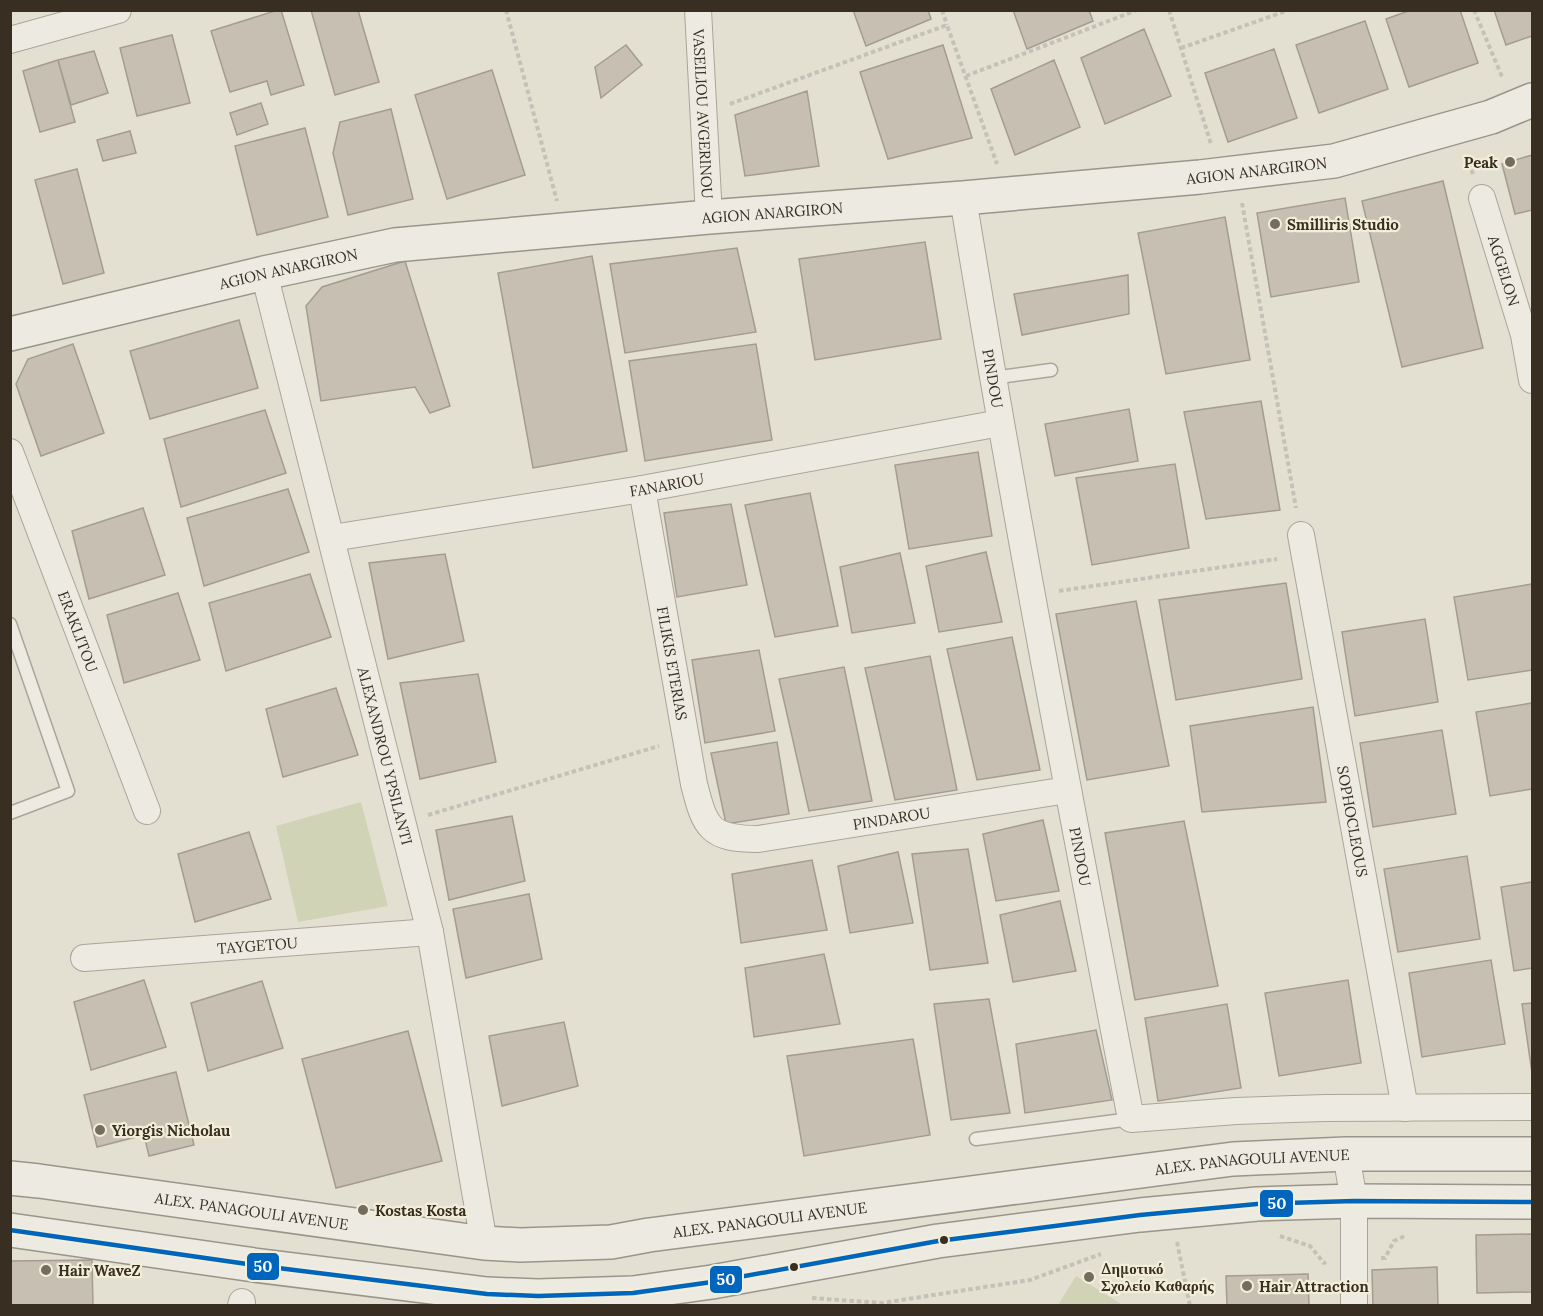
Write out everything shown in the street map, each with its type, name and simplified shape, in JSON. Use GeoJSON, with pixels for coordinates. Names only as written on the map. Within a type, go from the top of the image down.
{"type":"FeatureCollection","features":[{"type":"Feature","properties":{"kind":"main road","name":"AGION ANARGIRON"},"geometry":{"type":"LineString","coordinates":[[10,334],[264,273],[395,246],[709,217],[1008,194],[1229,173],[1334,160],[1491,117],[1524,103]]}},
{"type":"Feature","properties":{"kind":"main road","name":"ALEX. PANAGOULI AVENUE"},"geometry":{"type":"LineString","coordinates":[[10,1178],[39,1180],[484,1243],[520,1245],[611,1242],[649,1235],[1221,1161],[1346,1154],[1533,1154]]}},
{"type":"Feature","properties":{"kind":"main road"},"geometry":{"type":"LineString","coordinates":[[10,1230],[254,1265],[487,1293],[633,1299],[712,1282],[938,1241],[1129,1216],[1257,1204],[1354,1201],[1533,1202]]}},
{"type":"Feature","properties":{"kind":"street"},"geometry":{"type":"LineString","coordinates":[[10,40],[118,10]]}},
{"type":"Feature","properties":{"kind":"street","name":"VASEILIOU AVGERINOU"},"geometry":{"type":"LineString","coordinates":[[698,10],[709,217]]}},
{"type":"Feature","properties":{"kind":"street","name":"PINDOU"},"geometry":{"type":"LineString","coordinates":[[963,198],[1000,423],[1067,790],[1131,1119]]}},
{"type":"Feature","properties":{"kind":"street","name":"AGGELON"},"geometry":{"type":"LineString","coordinates":[[1482,198],[1528,334],[1533,380]]}},
{"type":"Feature","properties":{"kind":"street","name":"ALEXANDROU YPSILANTI"},"geometry":{"type":"LineString","coordinates":[[264,273],[430,932],[484,1243]]}},
{"type":"Feature","properties":{"kind":"street","name":"FANARIOU"},"geometry":{"type":"LineString","coordinates":[[332,538],[642,489],[1000,423]]}},
{"type":"Feature","properties":{"kind":"street","name":"ERAKLITOU"},"geometry":{"type":"LineString","coordinates":[[10,452],[147,811]]}},
{"type":"Feature","properties":{"kind":"street","name":"FILIKIS ETERIAS"},"geometry":{"type":"LineString","coordinates":[[642,489],[686,738],[702,814],[716,833]]}},
{"type":"Feature","properties":{"kind":"street","name":"SOPHOCLEOUS"},"geometry":{"type":"LineString","coordinates":[[1303,545],[1405,1108]]}},
{"type":"Feature","properties":{"kind":"street","name":"PINDAROU"},"geometry":{"type":"LineString","coordinates":[[716,833],[737,839],[758,839],[1067,790]]}},
{"type":"Feature","properties":{"kind":"street","name":"TAYGETOU"},"geometry":{"type":"LineString","coordinates":[[84,958],[430,932]]}},
{"type":"Feature","properties":{"kind":"street"},"geometry":{"type":"LineString","coordinates":[[1131,1119],[1258,1110],[1533,1107]]}},
{"type":"Feature","properties":{"kind":"street"},"geometry":{"type":"LineString","coordinates":[[1346,1154],[1354,1201],[1354,1305]]}},
{"type":"Feature","properties":{"kind":"lane"},"geometry":{"type":"LineString","coordinates":[[992,378],[1051,370]]}},
{"type":"Feature","properties":{"kind":"lane"},"geometry":{"type":"LineString","coordinates":[[10,624],[68,791],[10,813]]}},
{"type":"Feature","properties":{"kind":"lane"},"geometry":{"type":"LineString","coordinates":[[976,1139],[1131,1119]]}},
{"type":"Feature","properties":{"kind":"path"},"geometry":{"type":"LineString","coordinates":[[506,10],[565,231]]}},
{"type":"Feature","properties":{"kind":"path"},"geometry":{"type":"LineString","coordinates":[[942,10],[1008,194]]}},
{"type":"Feature","properties":{"kind":"path"},"geometry":{"type":"LineString","coordinates":[[966,76],[1137,10]]}},
{"type":"Feature","properties":{"kind":"path"},"geometry":{"type":"LineString","coordinates":[[1032,595],[1303,545],[1229,173],[1181,48],[1169,10]]}},
{"type":"Feature","properties":{"kind":"path"},"geometry":{"type":"LineString","coordinates":[[1181,48],[1289,10]]}},
{"type":"Feature","properties":{"kind":"path"},"geometry":{"type":"LineString","coordinates":[[1474,10],[1524,103]]}},
{"type":"Feature","properties":{"kind":"path"},"geometry":{"type":"LineString","coordinates":[[704,114],[947,25]]}},
{"type":"Feature","properties":{"kind":"path"},"geometry":{"type":"LineString","coordinates":[[1455,127],[1482,198]]}},
{"type":"Feature","properties":{"kind":"path"},"geometry":{"type":"LineString","coordinates":[[403,823],[686,738]]}},
{"type":"Feature","properties":{"kind":"path"},"geometry":{"type":"LineString","coordinates":[[1167,1243],[1187,1241]]}},
{"type":"Feature","properties":{"kind":"path"},"geometry":{"type":"LineString","coordinates":[[1177,1242],[1190,1305]]}},
{"type":"Feature","properties":{"kind":"path"},"geometry":{"type":"LineString","coordinates":[[804,1299],[882,1303],[1018,1282],[1030,1280],[1106,1252]]}},
{"type":"Feature","properties":{"kind":"green space"},"geometry":{"type":"Polygon","coordinates":[[[361,802],[388,906],[298,922],[276,826],[361,802]]]}},
{"type":"Feature","properties":{"kind":"green space"},"geometry":{"type":"Polygon","coordinates":[[[1076,1276],[1123,1305],[1058,1305],[1076,1276]]]}},
{"type":"Feature","properties":{"kind":"building"},"geometry":{"type":"Polygon","coordinates":[[[281,10],[304,85],[271,95],[267,81],[230,92],[211,31],[281,10]]]}},
{"type":"Feature","properties":{"kind":"building"},"geometry":{"type":"Polygon","coordinates":[[[311,10],[358,10],[379,82],[335,95],[311,10]]]}},
{"type":"Feature","properties":{"kind":"building"},"geometry":{"type":"Polygon","coordinates":[[[853,10],[928,10],[931,19],[866,46],[853,10]]]}},
{"type":"Feature","properties":{"kind":"building"},"geometry":{"type":"Polygon","coordinates":[[[1013,10],[1089,10],[1093,21],[1027,49],[1013,10]]]}},
{"type":"Feature","properties":{"kind":"building"},"geometry":{"type":"Polygon","coordinates":[[[1411,10],[1460,10],[1478,63],[1409,87],[1386,19],[1411,10]]]}},
{"type":"Feature","properties":{"kind":"building"},"geometry":{"type":"Polygon","coordinates":[[[1494,10],[1532,10],[1532,36],[1506,45],[1494,10]]]}},
{"type":"Feature","properties":{"kind":"building"},"geometry":{"type":"Polygon","coordinates":[[[1365,21],[1388,89],[1319,113],[1296,45],[1365,21]]]}},
{"type":"Feature","properties":{"kind":"building"},"geometry":{"type":"Polygon","coordinates":[[[1144,29],[1171,96],[1105,124],[1081,58],[1144,29]]]}},
{"type":"Feature","properties":{"kind":"building"},"geometry":{"type":"Polygon","coordinates":[[[172,35],[190,103],[137,116],[120,48],[172,35]]]}},
{"type":"Feature","properties":{"kind":"building"},"geometry":{"type":"Polygon","coordinates":[[[626,45],[642,65],[601,98],[595,67],[626,45]]]}},
{"type":"Feature","properties":{"kind":"building"},"geometry":{"type":"Polygon","coordinates":[[[943,45],[972,138],[888,159],[860,72],[943,45]]]}},
{"type":"Feature","properties":{"kind":"building"},"geometry":{"type":"Polygon","coordinates":[[[1274,49],[1297,118],[1228,142],[1205,73],[1274,49]]]}},
{"type":"Feature","properties":{"kind":"building"},"geometry":{"type":"Polygon","coordinates":[[[94,51],[108,93],[71,105],[58,60],[94,51]]]}},
{"type":"Feature","properties":{"kind":"building"},"geometry":{"type":"Polygon","coordinates":[[[58,60],[75,122],[40,132],[23,71],[58,60]]]}},
{"type":"Feature","properties":{"kind":"building"},"geometry":{"type":"Polygon","coordinates":[[[1054,60],[1080,127],[1015,155],[991,89],[1054,60]]]}},
{"type":"Feature","properties":{"kind":"building"},"geometry":{"type":"Polygon","coordinates":[[[492,70],[525,175],[447,199],[415,95],[492,70]]]}},
{"type":"Feature","properties":{"kind":"building"},"geometry":{"type":"Polygon","coordinates":[[[807,91],[819,166],[745,176],[735,115],[807,91]]]}},
{"type":"Feature","properties":{"kind":"building"},"geometry":{"type":"Polygon","coordinates":[[[261,103],[268,124],[237,135],[230,113],[261,103]]]}},
{"type":"Feature","properties":{"kind":"building"},"geometry":{"type":"Polygon","coordinates":[[[391,109],[413,199],[348,215],[333,153],[340,122],[391,109]]]}},
{"type":"Feature","properties":{"kind":"building"},"geometry":{"type":"Polygon","coordinates":[[[305,128],[328,217],[257,235],[235,146],[305,128]]]}},
{"type":"Feature","properties":{"kind":"building"},"geometry":{"type":"Polygon","coordinates":[[[130,131],[136,153],[103,161],[97,140],[130,131]]]}},
{"type":"Feature","properties":{"kind":"building"},"geometry":{"type":"Polygon","coordinates":[[[1532,155],[1532,210],[1515,214],[1502,164],[1532,155]]]}},
{"type":"Feature","properties":{"kind":"building"},"geometry":{"type":"Polygon","coordinates":[[[77,169],[104,273],[63,284],[35,180],[77,169]]]}},
{"type":"Feature","properties":{"kind":"building"},"geometry":{"type":"Polygon","coordinates":[[[1443,181],[1483,348],[1402,367],[1362,201],[1443,181]]]}},
{"type":"Feature","properties":{"kind":"building"},"geometry":{"type":"Polygon","coordinates":[[[1345,198],[1359,282],[1271,297],[1257,213],[1345,198]]]}},
{"type":"Feature","properties":{"kind":"building"},"geometry":{"type":"Polygon","coordinates":[[[1225,217],[1250,360],[1166,374],[1138,233],[1225,217]]]}},
{"type":"Feature","properties":{"kind":"building"},"geometry":{"type":"Polygon","coordinates":[[[925,242],[941,339],[815,360],[799,259],[925,242]]]}},
{"type":"Feature","properties":{"kind":"building"},"geometry":{"type":"Polygon","coordinates":[[[737,248],[756,332],[625,353],[610,264],[737,248]]]}},
{"type":"Feature","properties":{"kind":"building"},"geometry":{"type":"Polygon","coordinates":[[[592,256],[627,451],[533,468],[498,273],[592,256]]]}},
{"type":"Feature","properties":{"kind":"building"},"geometry":{"type":"Polygon","coordinates":[[[405,261],[450,406],[430,413],[415,387],[321,401],[306,306],[322,287],[405,261]]]}},
{"type":"Feature","properties":{"kind":"building"},"geometry":{"type":"Polygon","coordinates":[[[1128,275],[1129,314],[1022,335],[1014,294],[1128,275]]]}},
{"type":"Feature","properties":{"kind":"building"},"geometry":{"type":"Polygon","coordinates":[[[239,320],[258,388],[150,419],[130,351],[239,320]]]}},
{"type":"Feature","properties":{"kind":"building"},"geometry":{"type":"Polygon","coordinates":[[[73,344],[104,433],[41,456],[16,384],[28,359],[73,344]]]}},
{"type":"Feature","properties":{"kind":"building"},"geometry":{"type":"Polygon","coordinates":[[[756,344],[772,440],[645,461],[629,361],[756,344]]]}},
{"type":"Feature","properties":{"kind":"building"},"geometry":{"type":"Polygon","coordinates":[[[1261,401],[1280,510],[1206,519],[1184,412],[1261,401]]]}},
{"type":"Feature","properties":{"kind":"building"},"geometry":{"type":"Polygon","coordinates":[[[1129,409],[1138,461],[1055,476],[1045,424],[1129,409]]]}},
{"type":"Feature","properties":{"kind":"building"},"geometry":{"type":"Polygon","coordinates":[[[265,410],[286,473],[181,507],[164,439],[265,410]]]}},
{"type":"Feature","properties":{"kind":"building"},"geometry":{"type":"Polygon","coordinates":[[[978,452],[992,536],[909,549],[895,465],[978,452]]]}},
{"type":"Feature","properties":{"kind":"building"},"geometry":{"type":"Polygon","coordinates":[[[1175,464],[1189,548],[1092,565],[1076,478],[1175,464]]]}},
{"type":"Feature","properties":{"kind":"building"},"geometry":{"type":"Polygon","coordinates":[[[288,489],[309,552],[204,586],[187,518],[288,489]]]}},
{"type":"Feature","properties":{"kind":"building"},"geometry":{"type":"Polygon","coordinates":[[[810,493],[838,626],[775,637],[745,505],[810,493]]]}},
{"type":"Feature","properties":{"kind":"building"},"geometry":{"type":"Polygon","coordinates":[[[731,504],[747,585],[677,597],[664,513],[731,504]]]}},
{"type":"Feature","properties":{"kind":"building"},"geometry":{"type":"Polygon","coordinates":[[[143,508],[165,575],[89,599],[72,531],[143,508]]]}},
{"type":"Feature","properties":{"kind":"building"},"geometry":{"type":"Polygon","coordinates":[[[986,552],[1002,622],[939,632],[926,566],[986,552]]]}},
{"type":"Feature","properties":{"kind":"building"},"geometry":{"type":"Polygon","coordinates":[[[900,553],[915,623],[852,633],[840,567],[900,553]]]}},
{"type":"Feature","properties":{"kind":"building"},"geometry":{"type":"Polygon","coordinates":[[[445,554],[464,641],[388,659],[369,563],[445,554]]]}},
{"type":"Feature","properties":{"kind":"building"},"geometry":{"type":"Polygon","coordinates":[[[310,574],[331,637],[226,671],[209,603],[310,574]]]}},
{"type":"Feature","properties":{"kind":"building"},"geometry":{"type":"Polygon","coordinates":[[[1286,583],[1302,679],[1176,700],[1159,600],[1286,583]]]}},
{"type":"Feature","properties":{"kind":"building"},"geometry":{"type":"Polygon","coordinates":[[[1532,584],[1532,670],[1468,680],[1454,597],[1532,584]]]}},
{"type":"Feature","properties":{"kind":"building"},"geometry":{"type":"Polygon","coordinates":[[[178,593],[200,660],[124,683],[107,615],[178,593]]]}},
{"type":"Feature","properties":{"kind":"building"},"geometry":{"type":"Polygon","coordinates":[[[1136,601],[1169,766],[1087,780],[1056,614],[1136,601]]]}},
{"type":"Feature","properties":{"kind":"building"},"geometry":{"type":"Polygon","coordinates":[[[1425,619],[1438,702],[1355,716],[1342,632],[1425,619]]]}},
{"type":"Feature","properties":{"kind":"building"},"geometry":{"type":"Polygon","coordinates":[[[1012,637],[1040,770],[977,780],[947,649],[1012,637]]]}},
{"type":"Feature","properties":{"kind":"building"},"geometry":{"type":"Polygon","coordinates":[[[759,650],[775,731],[705,743],[692,660],[759,650]]]}},
{"type":"Feature","properties":{"kind":"building"},"geometry":{"type":"Polygon","coordinates":[[[930,656],[957,790],[895,800],[865,668],[930,656]]]}},
{"type":"Feature","properties":{"kind":"building"},"geometry":{"type":"Polygon","coordinates":[[[844,667],[872,801],[809,811],[779,679],[844,667]]]}},
{"type":"Feature","properties":{"kind":"building"},"geometry":{"type":"Polygon","coordinates":[[[478,674],[496,762],[420,779],[400,683],[478,674]]]}},
{"type":"Feature","properties":{"kind":"building"},"geometry":{"type":"Polygon","coordinates":[[[336,688],[358,755],[283,777],[266,709],[336,688]]]}},
{"type":"Feature","properties":{"kind":"building"},"geometry":{"type":"Polygon","coordinates":[[[1532,703],[1532,789],[1490,796],[1476,712],[1532,703]]]}},
{"type":"Feature","properties":{"kind":"building"},"geometry":{"type":"Polygon","coordinates":[[[1313,707],[1326,802],[1202,812],[1190,726],[1313,707]]]}},
{"type":"Feature","properties":{"kind":"building"},"geometry":{"type":"Polygon","coordinates":[[[1442,730],[1456,814],[1373,827],[1360,743],[1442,730]]]}},
{"type":"Feature","properties":{"kind":"building"},"geometry":{"type":"Polygon","coordinates":[[[777,742],[789,814],[726,824],[711,753],[777,742]]]}},
{"type":"Feature","properties":{"kind":"building"},"geometry":{"type":"Polygon","coordinates":[[[512,816],[525,881],[449,900],[436,830],[512,816]]]}},
{"type":"Feature","properties":{"kind":"building"},"geometry":{"type":"Polygon","coordinates":[[[1043,820],[1059,891],[996,901],[983,834],[1043,820]]]}},
{"type":"Feature","properties":{"kind":"building"},"geometry":{"type":"Polygon","coordinates":[[[1184,821],[1218,986],[1135,1000],[1105,833],[1184,821]]]}},
{"type":"Feature","properties":{"kind":"building"},"geometry":{"type":"Polygon","coordinates":[[[249,832],[271,899],[195,922],[178,854],[249,832]]]}},
{"type":"Feature","properties":{"kind":"building"},"geometry":{"type":"Polygon","coordinates":[[[968,849],[988,963],[930,970],[912,854],[968,849]]]}},
{"type":"Feature","properties":{"kind":"building"},"geometry":{"type":"Polygon","coordinates":[[[898,852],[913,923],[850,933],[838,866],[898,852]]]}},
{"type":"Feature","properties":{"kind":"building"},"geometry":{"type":"Polygon","coordinates":[[[1467,856],[1480,939],[1398,952],[1384,869],[1467,856]]]}},
{"type":"Feature","properties":{"kind":"building"},"geometry":{"type":"Polygon","coordinates":[[[812,860],[827,930],[741,943],[732,874],[812,860]]]}},
{"type":"Feature","properties":{"kind":"building"},"geometry":{"type":"Polygon","coordinates":[[[1532,882],[1532,968],[1514,971],[1501,887],[1532,882]]]}},
{"type":"Feature","properties":{"kind":"building"},"geometry":{"type":"Polygon","coordinates":[[[529,894],[542,959],[466,978],[453,909],[529,894]]]}},
{"type":"Feature","properties":{"kind":"building"},"geometry":{"type":"Polygon","coordinates":[[[1060,901],[1076,971],[1013,982],[1000,915],[1060,901]]]}},
{"type":"Feature","properties":{"kind":"building"},"geometry":{"type":"Polygon","coordinates":[[[824,954],[840,1024],[754,1037],[745,968],[824,954]]]}},
{"type":"Feature","properties":{"kind":"building"},"geometry":{"type":"Polygon","coordinates":[[[1491,960],[1505,1044],[1422,1057],[1409,973],[1491,960]]]}},
{"type":"Feature","properties":{"kind":"building"},"geometry":{"type":"Polygon","coordinates":[[[144,980],[166,1047],[91,1070],[74,1002],[144,980]]]}},
{"type":"Feature","properties":{"kind":"building"},"geometry":{"type":"Polygon","coordinates":[[[1348,980],[1361,1063],[1279,1076],[1265,993],[1348,980]]]}},
{"type":"Feature","properties":{"kind":"building"},"geometry":{"type":"Polygon","coordinates":[[[262,981],[283,1048],[208,1071],[191,1003],[262,981]]]}},
{"type":"Feature","properties":{"kind":"building"},"geometry":{"type":"Polygon","coordinates":[[[989,999],[1010,1113],[951,1120],[934,1004],[989,999]]]}},
{"type":"Feature","properties":{"kind":"building"},"geometry":{"type":"Polygon","coordinates":[[[1532,1003],[1532,1073],[1522,1004],[1532,1003]]]}},
{"type":"Feature","properties":{"kind":"building"},"geometry":{"type":"Polygon","coordinates":[[[1227,1004],[1241,1088],[1158,1101],[1145,1018],[1227,1004]]]}},
{"type":"Feature","properties":{"kind":"building"},"geometry":{"type":"Polygon","coordinates":[[[564,1022],[578,1086],[502,1106],[489,1036],[564,1022]]]}},
{"type":"Feature","properties":{"kind":"building"},"geometry":{"type":"Polygon","coordinates":[[[1096,1030],[1112,1100],[1025,1113],[1016,1044],[1096,1030]]]}},
{"type":"Feature","properties":{"kind":"building"},"geometry":{"type":"Polygon","coordinates":[[[408,1031],[442,1161],[336,1188],[302,1059],[408,1031]]]}},
{"type":"Feature","properties":{"kind":"building"},"geometry":{"type":"Polygon","coordinates":[[[913,1039],[930,1135],[804,1156],[787,1056],[913,1039]]]}},
{"type":"Feature","properties":{"kind":"building"},"geometry":{"type":"Polygon","coordinates":[[[176,1072],[194,1145],[149,1156],[144,1135],[97,1147],[84,1095],[176,1072]]]}},
{"type":"Feature","properties":{"kind":"building"},"geometry":{"type":"Polygon","coordinates":[[[1532,1234],[1532,1292],[1477,1293],[1476,1235],[1532,1234]]]}},
{"type":"Feature","properties":{"kind":"building"},"geometry":{"type":"Polygon","coordinates":[[[92,1260],[93,1306],[10,1306],[10,1261],[92,1260]]]}},
{"type":"Feature","properties":{"kind":"building"},"geometry":{"type":"Polygon","coordinates":[[[1437,1267],[1438,1306],[1373,1306],[1372,1270],[1437,1267]]]}},
{"type":"Feature","properties":{"kind":"building"},"geometry":{"type":"Polygon","coordinates":[[[1308,1274],[1309,1306],[1227,1306],[1226,1276],[1308,1274]]]}},
{"type":"Feature","properties":{"kind":"transit line","name":"50"},"geometry":{"type":"LineString","coordinates":[[10,1230],[254,1265],[487,1294],[538,1296],[633,1293],[712,1282],[938,1241],[1140,1215],[1257,1204],[1354,1201],[1532,1202]]}},
{"type":"Feature","properties":{"kind":"place","name":"Peak"},"geometry":{"type":"Point","coordinates":[1510,162]}},
{"type":"Feature","properties":{"kind":"place","name":"Smilliris Studio"},"geometry":{"type":"Point","coordinates":[1275,224]}},
{"type":"Feature","properties":{"kind":"place","name":"Yiorgis Nicholau"},"geometry":{"type":"Point","coordinates":[100,1130]}},
{"type":"Feature","properties":{"kind":"place","name":"Kostas Kosta"},"geometry":{"type":"Point","coordinates":[363,1210]}},
{"type":"Feature","properties":{"kind":"place","name":"Hair WaveZ"},"geometry":{"type":"Point","coordinates":[46,1270]}},
{"type":"Feature","properties":{"kind":"place","name":"Δημοτικό Σχολείο Καθαρής"},"geometry":{"type":"Point","coordinates":[1089,1277]}},
{"type":"Feature","properties":{"kind":"place","name":"Hair Attraction"},"geometry":{"type":"Point","coordinates":[1247,1286]}}]}
